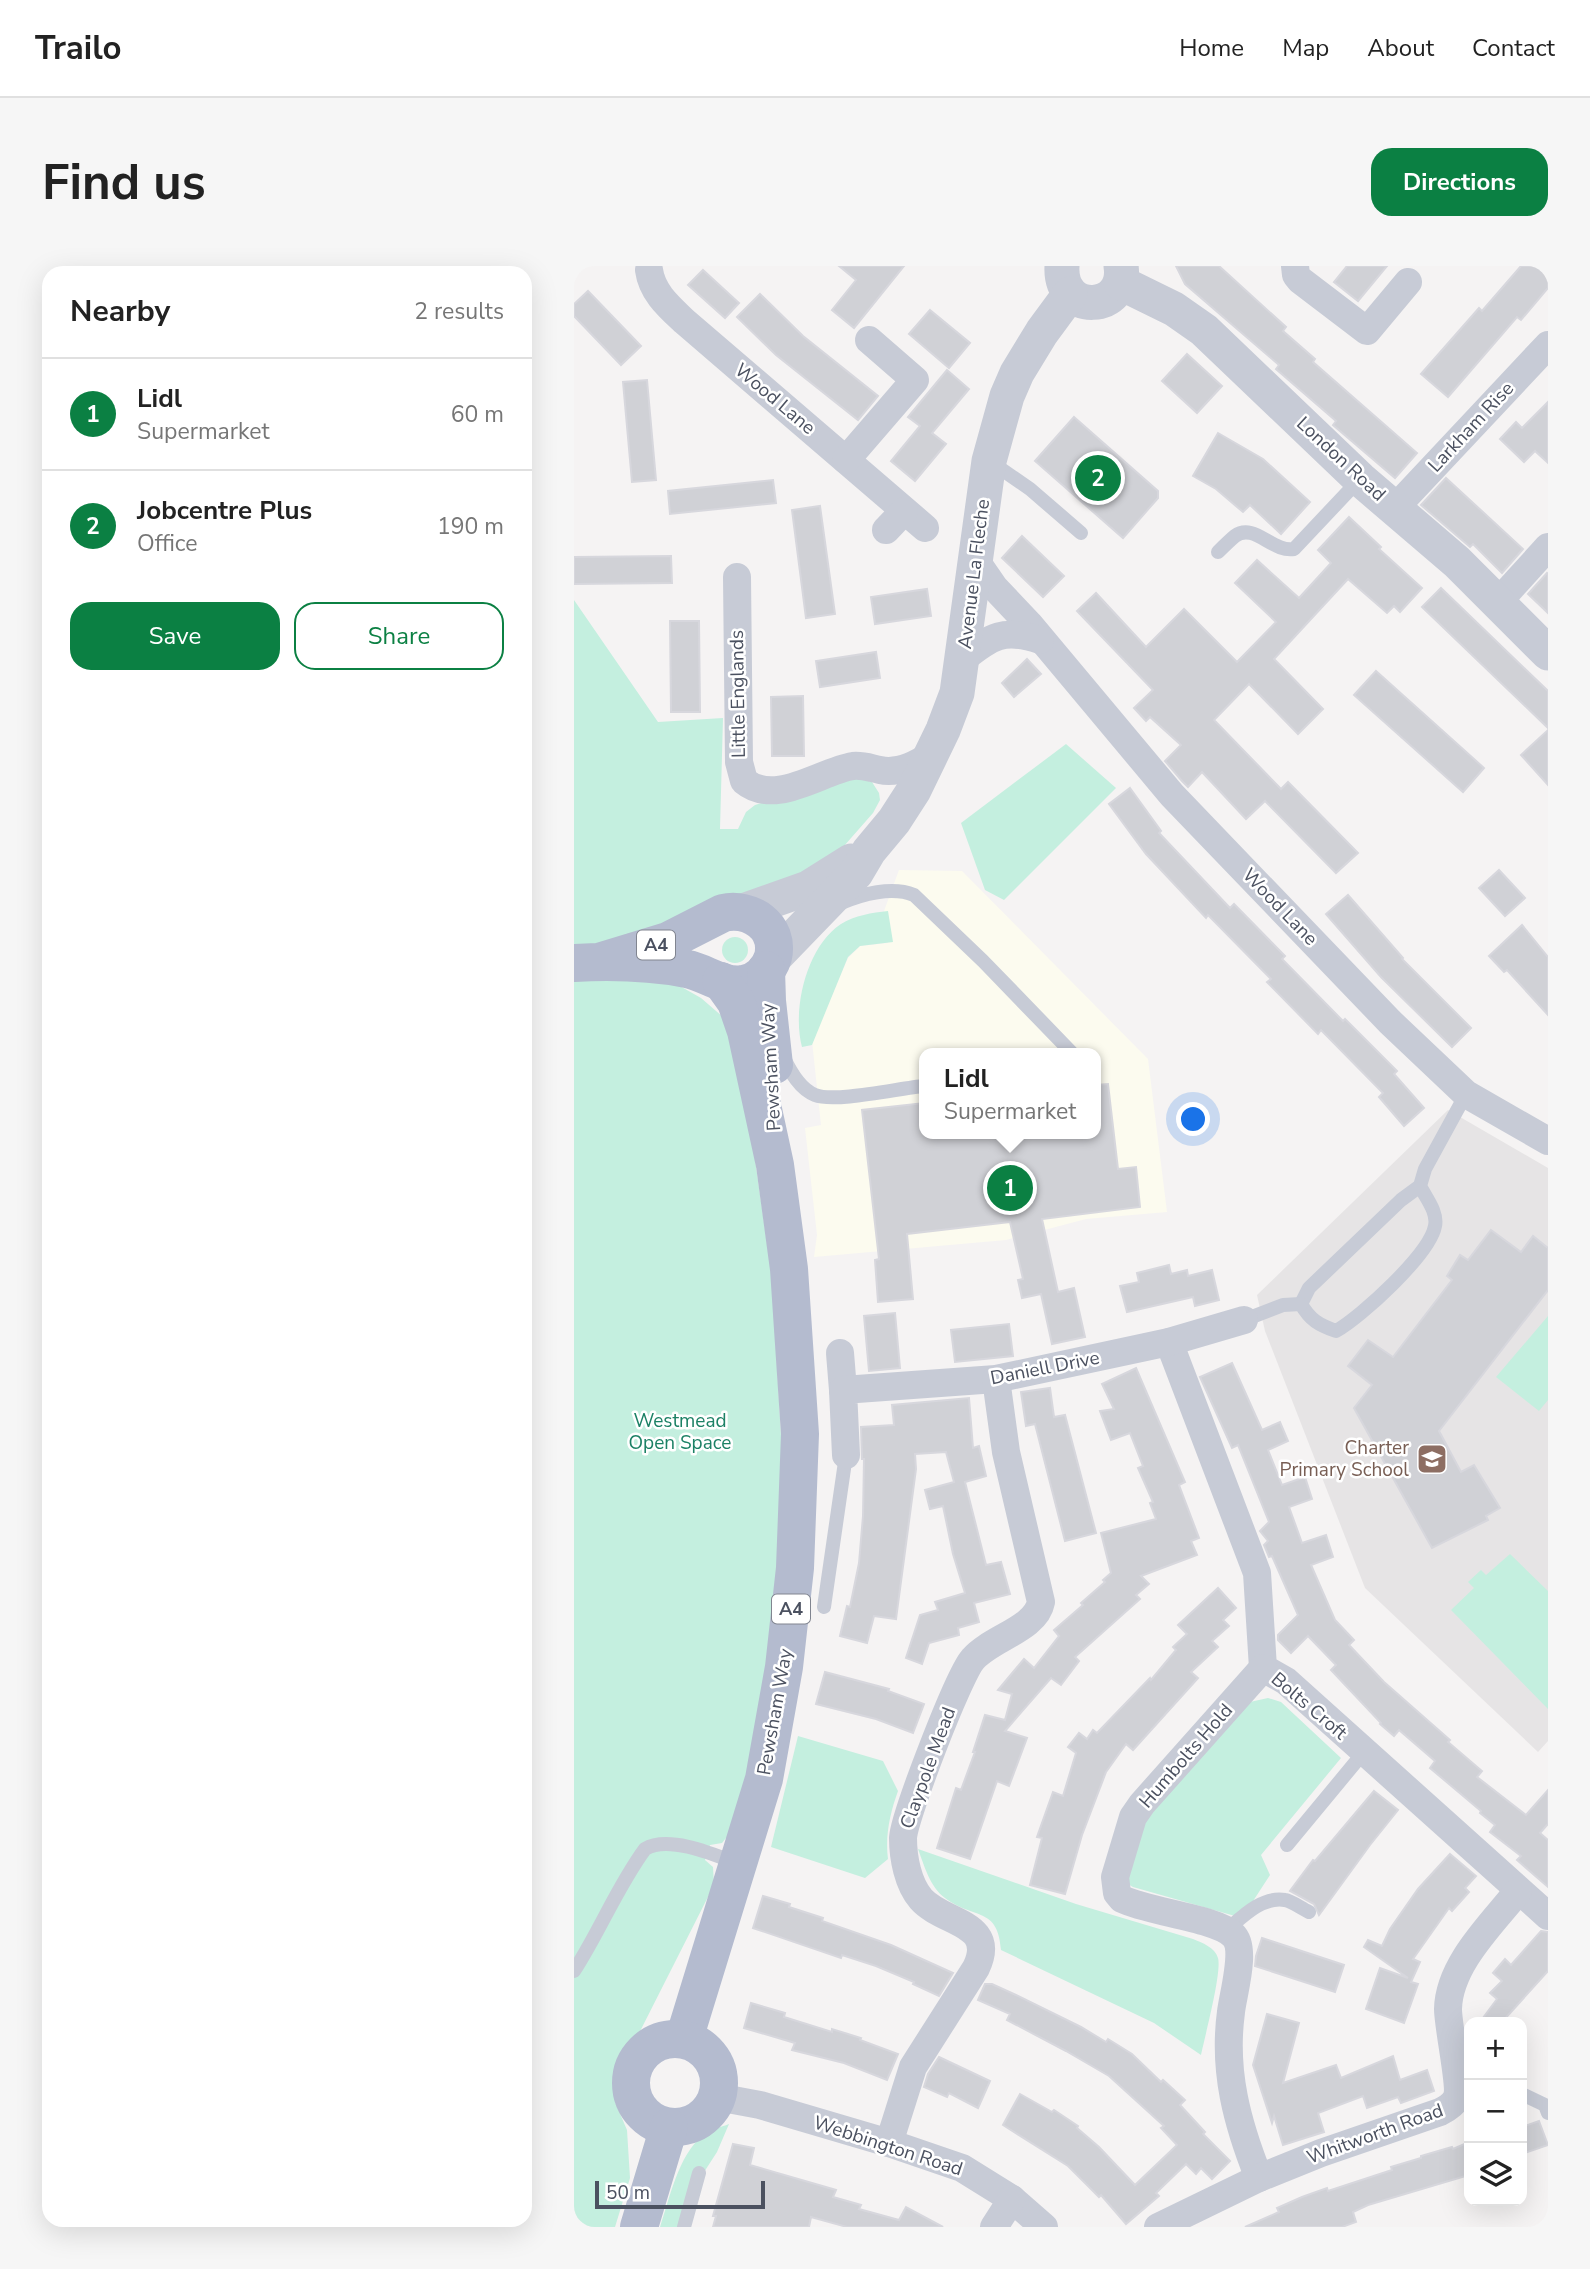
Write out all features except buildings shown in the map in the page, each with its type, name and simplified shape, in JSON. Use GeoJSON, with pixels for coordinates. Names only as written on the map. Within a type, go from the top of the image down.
{"type":"FeatureCollection","features":[{"type":"Feature","properties":{"kind":"main road","name":"Avenue La Fleche"},"geometry":{"type":"LineString","coordinates":[[587,962],[668,941],[727,916]]}},
{"type":"Feature","properties":{"kind":"main road","name":"A4"},"geometry":{"type":"LineString","coordinates":[[718,979],[702,962],[702,933],[727,916],[761,920],[767,927],[774,947],[769,965]]}},
{"type":"Feature","properties":{"kind":"main road","name":"Avenue La Fleche"},"geometry":{"type":"LineString","coordinates":[[587,962],[670,966],[744,984],[754,981],[769,965]]}},
{"type":"Feature","properties":{"kind":"main road","name":"Pewsham Way"},"geometry":{"type":"LineString","coordinates":[[769,965],[770,1028],[776,1087],[775,1165]]}},
{"type":"Feature","properties":{"kind":"main road","name":"Pewsham Way"},"geometry":{"type":"LineString","coordinates":[[684,2039],[764,1779],[784,1667],[795,1568],[800,1434],[789,1269],[775,1165],[746,1031],[736,1002],[718,979]]}},
{"type":"Feature","properties":{"kind":"main road"},"geometry":{"type":"LineString","coordinates":[[670,2039],[684,2039],[709,2054],[716,2067],[719,2082],[717,2096],[710,2110],[698,2120],[684,2126],[669,2126],[644,2114],[635,2103],[631,2075],[636,2062],[650,2046],[670,2039]]}},
{"type":"Feature","properties":{"kind":"main road"},"geometry":{"type":"LineString","coordinates":[[639,2227],[669,2126]]}},
{"type":"Feature","properties":{"kind":"street"},"geometry":{"type":"LineString","coordinates":[[1296,266],[1296,275],[1300,280],[1367,331],[1408,282]]}},
{"type":"Feature","properties":{"kind":"street","name":"Wood Lane"},"geometry":{"type":"LineString","coordinates":[[649,267],[653,286],[671,309],[846,460],[905,523]]}},
{"type":"Feature","properties":{"kind":"street"},"geometry":{"type":"LineString","coordinates":[[1066,280],[1079,300],[1099,303],[1116,292],[1121,274]]}},
{"type":"Feature","properties":{"kind":"street","name":"London Road"},"geometry":{"type":"LineString","coordinates":[[1121,274],[1204,330],[1360,479],[1457,562],[1548,653]]}},
{"type":"Feature","properties":{"kind":"street","name":"Avenue La Fleche"},"geometry":{"type":"LineString","coordinates":[[769,965],[856,873],[869,851],[894,821],[932,755],[957,693],[989,461],[1007,396],[1017,373],[1054,313],[1066,280]]}},
{"type":"Feature","properties":{"kind":"street"},"geometry":{"type":"LineString","coordinates":[[846,460],[915,380],[869,340]]}},
{"type":"Feature","properties":{"kind":"street","name":"Larkham Rise"},"geometry":{"type":"LineString","coordinates":[[1395,508],[1548,345]]}},
{"type":"Feature","properties":{"kind":"street"},"geometry":{"type":"LineString","coordinates":[[1498,602],[1548,547]]}},
{"type":"Feature","properties":{"kind":"street","name":"Wood Lane"},"geometry":{"type":"LineString","coordinates":[[974,558],[994,587],[1029,624],[1172,795],[1390,1022],[1466,1094],[1548,1141]]}},
{"type":"Feature","properties":{"kind":"street","name":"Little Englands"},"geometry":{"type":"LineString","coordinates":[[742,586],[739,762],[743,794],[808,782],[845,768],[864,766],[889,771],[901,769],[932,755]]}},
{"type":"Feature","properties":{"kind":"street"},"geometry":{"type":"LineString","coordinates":[[963,659],[995,636],[1011,633],[1040,640]]}},
{"type":"Feature","properties":{"kind":"street"},"geometry":{"type":"LineString","coordinates":[[873,768],[890,785],[894,801],[894,821]]}},
{"type":"Feature","properties":{"kind":"street","name":"Avenue La Fleche"},"geometry":{"type":"LineString","coordinates":[[727,916],[808,888],[869,851]]}},
{"type":"Feature","properties":{"kind":"street","name":"Daniell Drive"},"geometry":{"type":"LineString","coordinates":[[843,1390],[996,1379],[1169,1342],[1244,1320]]}},
{"type":"Feature","properties":{"kind":"street","name":"Bolts Croft"},"geometry":{"type":"LineString","coordinates":[[1169,1342],[1257,1573],[1263,1668],[1286,1681],[1548,1916]]}},
{"type":"Feature","properties":{"kind":"street"},"geometry":{"type":"LineString","coordinates":[[840,1353],[846,1455]]}},
{"type":"Feature","properties":{"kind":"street","name":"Claypole Mead"},"geometry":{"type":"LineString","coordinates":[[889,2143],[914,2067],[981,1954],[980,1940],[973,1931],[933,1909],[913,1886],[904,1857],[903,1836],[909,1810],[965,1670],[983,1650],[1034,1618],[1041,1602],[1006,1452],[996,1379]]}},
{"type":"Feature","properties":{"kind":"street","name":"Humbolts Hold"},"geometry":{"type":"LineString","coordinates":[[1227,1930],[1130,1902],[1117,1893],[1115,1877],[1128,1831],[1142,1804],[1263,1668]]}},
{"type":"Feature","properties":{"kind":"street","name":"Whitworth Road"},"geometry":{"type":"LineString","coordinates":[[1158,2227],[1259,2178],[1321,2153],[1440,2112],[1456,2099],[1464,2086],[1448,2028],[1448,2005],[1452,1987],[1469,1955],[1518,1891]]}},
{"type":"Feature","properties":{"kind":"street"},"geometry":{"type":"LineString","coordinates":[[1227,1930],[1234,1935],[1240,1947],[1228,2036],[1232,2095],[1237,2119],[1259,2178]]}},
{"type":"Feature","properties":{"kind":"street","name":"Webbington Road"},"geometry":{"type":"LineString","coordinates":[[717,2096],[760,2105],[889,2143],[962,2168],[1012,2199],[1044,2227]]}},
{"type":"Feature","properties":{"kind":"street"},"geometry":{"type":"LineString","coordinates":[[994,2227],[1012,2199]]}},
{"type":"Feature","properties":{"kind":"lane"},"geometry":{"type":"LineString","coordinates":[[989,461],[1030,489],[1081,533]]}},
{"type":"Feature","properties":{"kind":"lane"},"geometry":{"type":"LineString","coordinates":[[1217,552],[1237,534],[1244,533],[1253,533],[1287,551],[1294,549],[1360,479]]}},
{"type":"Feature","properties":{"kind":"lane"},"geometry":{"type":"LineString","coordinates":[[823,909],[875,893],[899,890],[914,895],[1067,1048]]}},
{"type":"Feature","properties":{"kind":"lane"},"geometry":{"type":"LineString","coordinates":[[770,1028],[794,1078],[816,1096],[837,1097],[919,1087]]}},
{"type":"Feature","properties":{"kind":"lane"},"geometry":{"type":"LineString","coordinates":[[1301,1304],[1308,1317],[1336,1331],[1352,1322],[1389,1287],[1428,1241],[1436,1225],[1433,1212],[1420,1186],[1424,1169],[1466,1094]]}},
{"type":"Feature","properties":{"kind":"lane"},"geometry":{"type":"LineString","coordinates":[[1301,1304],[1309,1288],[1401,1200],[1420,1186]]}},
{"type":"Feature","properties":{"kind":"lane"},"geometry":{"type":"LineString","coordinates":[[1244,1320],[1283,1305],[1301,1304]]}},
{"type":"Feature","properties":{"kind":"lane"},"geometry":{"type":"LineString","coordinates":[[824,1607],[846,1455]]}},
{"type":"Feature","properties":{"kind":"lane"},"geometry":{"type":"LineString","coordinates":[[1287,1845],[1364,1752]]}},
{"type":"Feature","properties":{"kind":"lane"},"geometry":{"type":"LineString","coordinates":[[574,1971],[593,1943],[610,1903],[645,1849],[652,1845],[700,1849],[738,1863]]}},
{"type":"Feature","properties":{"kind":"lane"},"geometry":{"type":"LineString","coordinates":[[1227,1930],[1256,1906],[1269,1901],[1285,1899],[1310,1912]]}},
{"type":"Feature","properties":{"kind":"lane"},"geometry":{"type":"LineString","coordinates":[[1527,2096],[1545,2105],[1548,2113]]}},
{"type":"Feature","properties":{"kind":"lane"},"geometry":{"type":"LineString","coordinates":[[684,2227],[699,2173]]}},
{"type":"Feature","properties":{"kind":"shaded area"},"geometry":{"type":"Polygon","coordinates":[[[899,870],[962,871],[1148,1059],[1167,1212],[1086,1219],[1006,1240],[814,1257],[817,1235],[805,1128],[821,1125],[812,1041],[848,958],[860,946],[888,943],[884,911],[899,870]]]}},
{"type":"Feature","properties":{"kind":"shaded area","name":"Charter Primary School"},"geometry":{"type":"Polygon","coordinates":[[[1448,1110],[1548,1168],[1548,1741],[1538,1752],[1365,1588],[1265,1331],[1257,1295],[1448,1110]]]}},
{"type":"Feature","properties":{"kind":"green space","name":"Westmead Open Space"},"geometry":{"type":"Polygon","coordinates":[[[574,600],[658,722],[723,718],[720,829],[738,829],[746,812],[755,805],[853,776],[872,782],[880,800],[873,813],[837,854],[806,876],[704,905],[678,985],[701,998],[723,1017],[746,1096],[772,1279],[786,1523],[759,1738],[730,1833],[722,1843],[710,1845],[705,1860],[713,1867],[714,1885],[624,2063],[615,2102],[627,2130],[630,2178],[615,2227],[574,2227],[574,600]]]}},
{"type":"Feature","properties":{"kind":"green space"},"geometry":{"type":"Polygon","coordinates":[[[1066,744],[1116,788],[1004,900],[985,890],[961,823],[1066,744]]]}},
{"type":"Feature","properties":{"kind":"green space"},"geometry":{"type":"Polygon","coordinates":[[[888,911],[893,942],[860,946],[848,957],[812,1045],[802,1047],[799,1032],[801,998],[811,963],[819,948],[829,934],[846,921],[888,911]]]}},
{"type":"Feature","properties":{"kind":"green space"},"geometry":{"type":"Polygon","coordinates":[[[735,937],[744,941],[748,950],[744,959],[735,963],[726,959],[722,950],[726,941],[735,937]]]}},
{"type":"Feature","properties":{"kind":"green space"},"geometry":{"type":"Polygon","coordinates":[[[1548,1316],[1548,1400],[1539,1411],[1496,1377],[1548,1316]]]}},
{"type":"Feature","properties":{"kind":"green space"},"geometry":{"type":"Polygon","coordinates":[[[1510,1554],[1548,1591],[1548,1709],[1451,1610],[1474,1588],[1468,1582],[1481,1570],[1486,1575],[1510,1554]]]}},
{"type":"Feature","properties":{"kind":"green space"},"geometry":{"type":"Polygon","coordinates":[[[1268,1698],[1281,1702],[1341,1758],[1261,1855],[1270,1875],[1242,1918],[1133,1887],[1123,1881],[1132,1835],[1250,1702],[1268,1698]]]}},
{"type":"Feature","properties":{"kind":"green space"},"geometry":{"type":"Polygon","coordinates":[[[798,1736],[883,1761],[898,1791],[889,1825],[888,1859],[865,1878],[771,1847],[798,1736]]]}},
{"type":"Feature","properties":{"kind":"green space"},"geometry":{"type":"Polygon","coordinates":[[[918,1849],[1076,1904],[1193,1939],[1211,1948],[1218,1958],[1218,1976],[1201,2055],[1154,2023],[1001,1950],[999,1936],[990,1920],[956,1905],[935,1888],[918,1849]]]}},
{"type":"Feature","properties":{"kind":"green space"},"geometry":{"type":"Polygon","coordinates":[[[729,2124],[717,2152],[697,2183],[681,2227],[660,2227],[687,2154],[703,2135],[729,2124]]]}},
{"type":"Feature","properties":{"kind":"place","name":"Jobcentre Plus"},"geometry":{"type":"Point","coordinates":[1098,478]}},
{"type":"Feature","properties":{"kind":"place","name":"Lidl"},"geometry":{"type":"Point","coordinates":[1010,1188]}},
{"type":"Feature","properties":{"kind":"place","name":"Charter Primary School"},"geometry":{"type":"Point","coordinates":[1432,1459]}}]}
